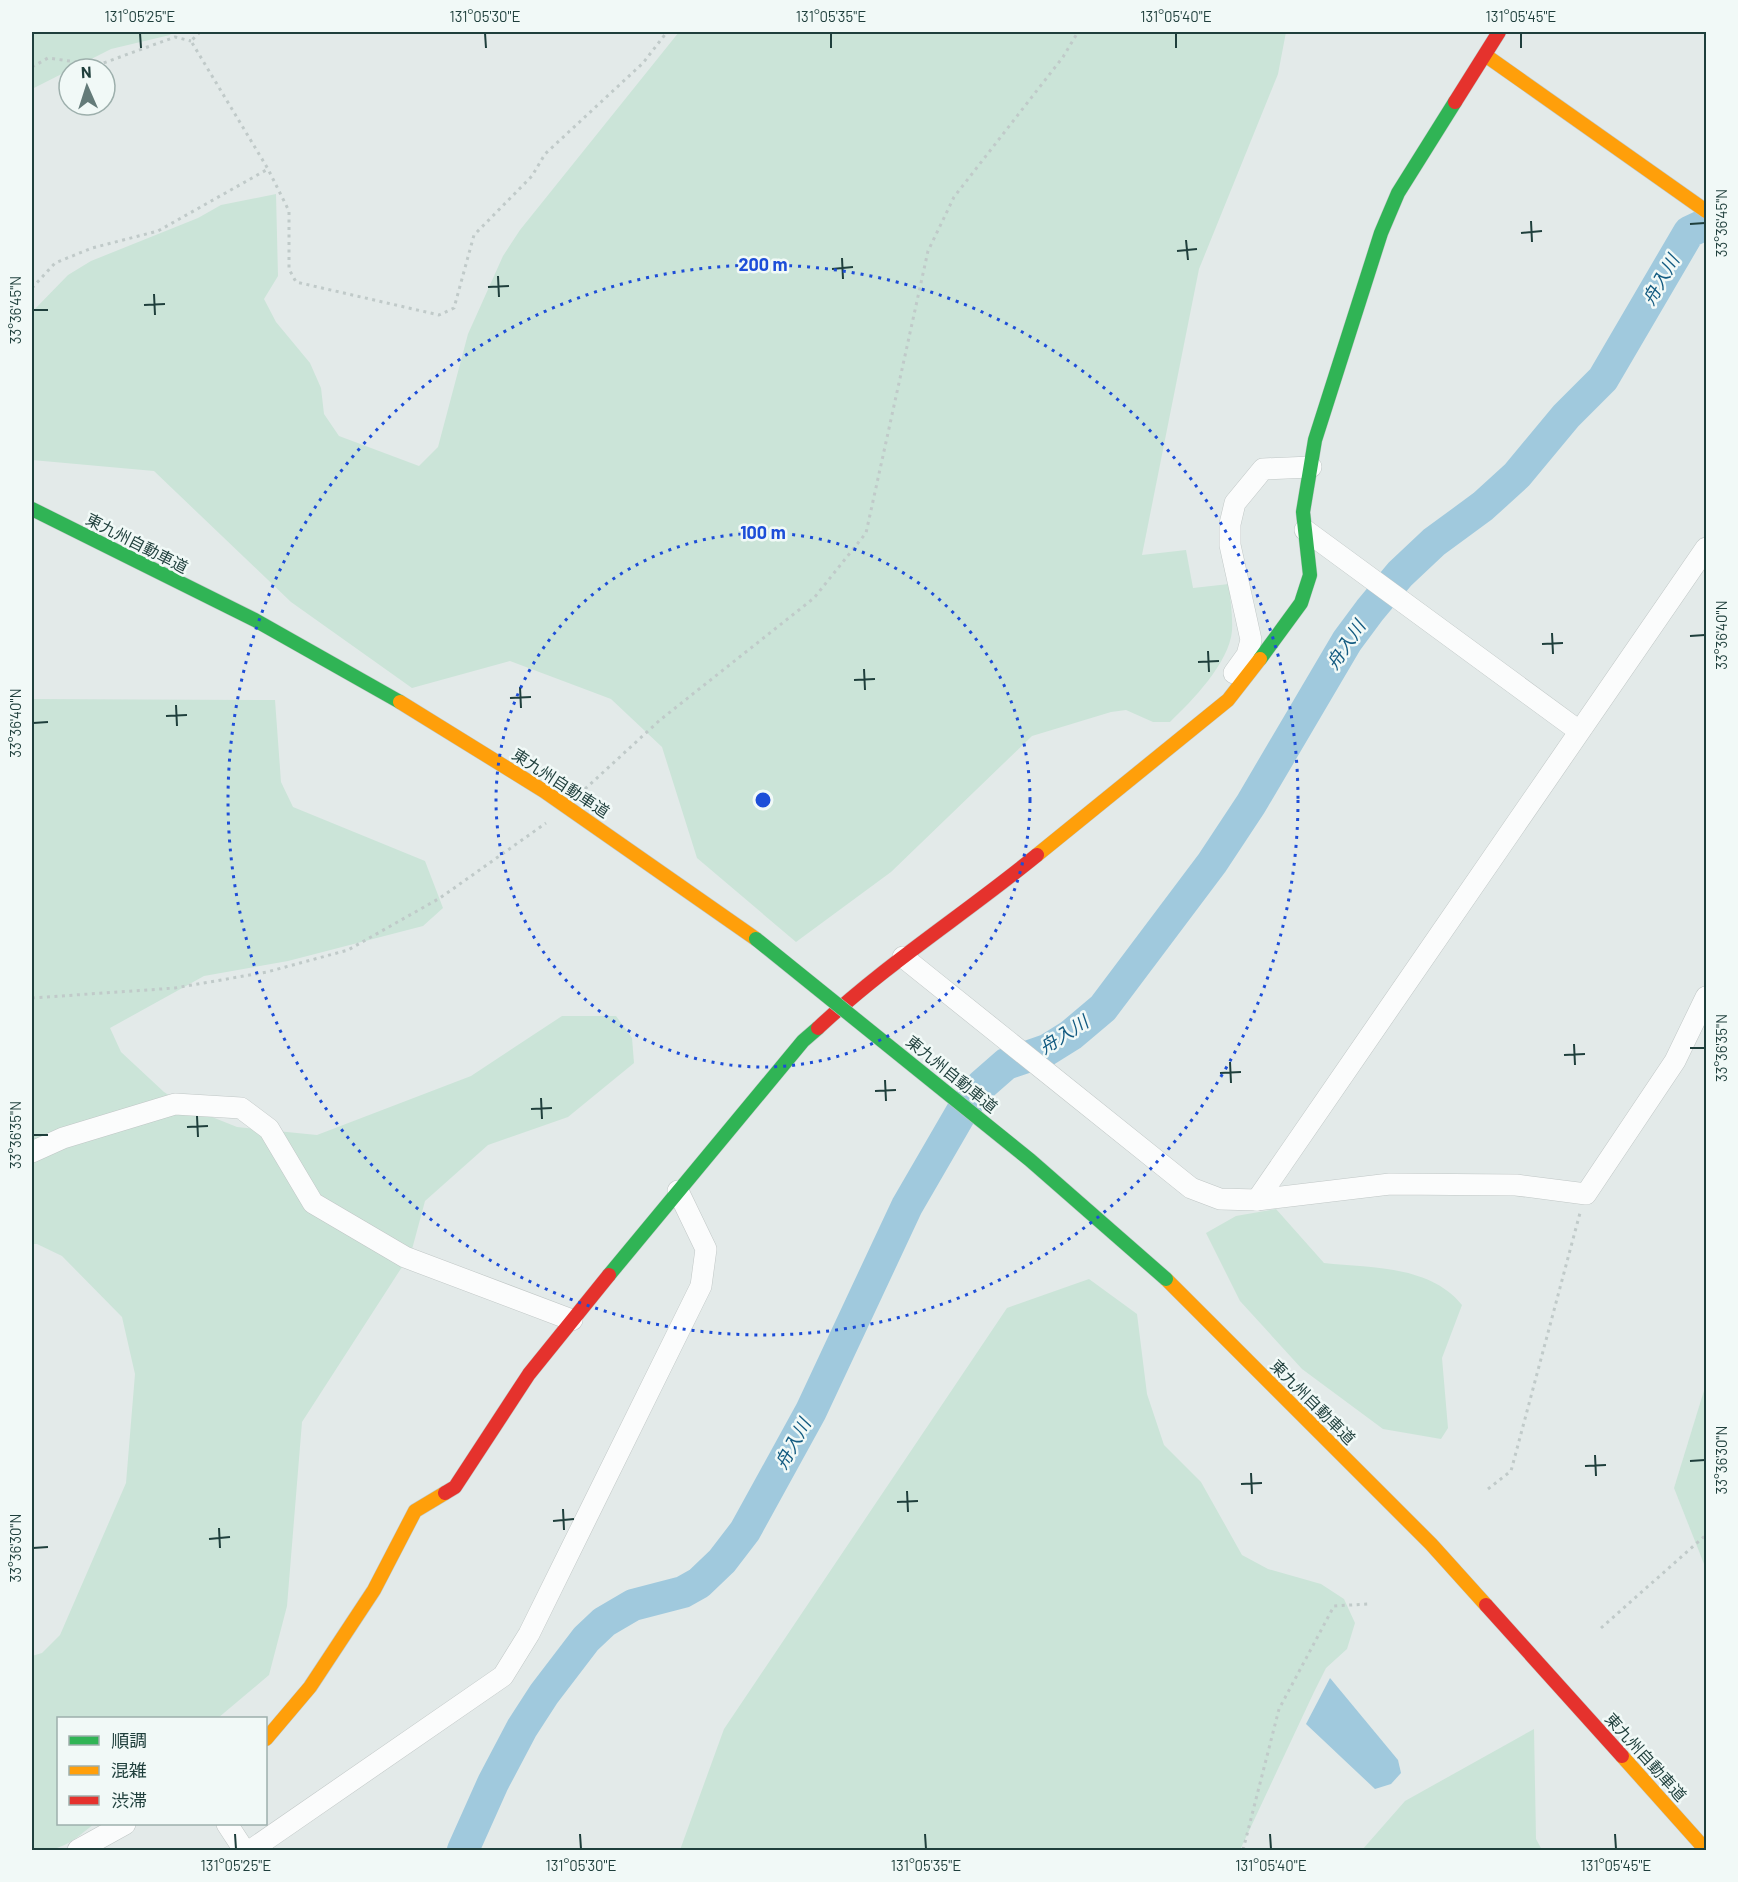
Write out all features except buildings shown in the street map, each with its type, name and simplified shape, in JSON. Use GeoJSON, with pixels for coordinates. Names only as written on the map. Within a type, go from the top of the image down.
{"type":"FeatureCollection","features":[{"type":"Feature","properties":{"kind":"main road"},"geometry":{"type":"LineString","coordinates":[[267,1738],[310,1687],[374,1590],[415,1511],[455,1486],[529,1374],[803,1041],[856,992],[992,892],[1228,700],[1301,603],[1311,575],[1303,512],[1315,440],[1385,223],[1398,193],[1499,32]]}},
{"type":"Feature","properties":{"kind":"main road"},"geometry":{"type":"LineString","coordinates":[[1485,55],[1707,211]]}},
{"type":"Feature","properties":{"kind":"main road","name":"東九州自動車道"},"geometry":{"type":"LineString","coordinates":[[32,509],[105,543],[286,638],[471,744],[616,839],[756,939],[1021,1153],[1166,1280],[1431,1544],[1706,1851]]}},
{"type":"Feature","properties":{"kind":"street"},"geometry":{"type":"LineString","coordinates":[[1228,700],[1224,691],[1247,655],[1251,639],[1230,545],[1235,503],[1263,469],[1311,467]]}},
{"type":"Feature","properties":{"kind":"street"},"geometry":{"type":"LineString","coordinates":[[1305,530],[1579,731]]}},
{"type":"Feature","properties":{"kind":"street"},"geometry":{"type":"LineString","coordinates":[[1257,1200],[1336,1089],[1579,731],[1707,548]]}},
{"type":"Feature","properties":{"kind":"street"},"geometry":{"type":"LineString","coordinates":[[903,957],[1191,1188],[1220,1199],[1257,1200],[1390,1184],[1516,1185],[1586,1194],[1675,1061],[1707,997]]}},
{"type":"Feature","properties":{"kind":"street"},"geometry":{"type":"LineString","coordinates":[[32,1152],[63,1138],[175,1104],[241,1108],[269,1129],[313,1203],[405,1257],[572,1320]]}},
{"type":"Feature","properties":{"kind":"street"},"geometry":{"type":"LineString","coordinates":[[252,1851],[503,1676],[529,1634],[701,1286],[706,1249],[678,1191]]}},
{"type":"Feature","properties":{"kind":"street"},"geometry":{"type":"LineString","coordinates":[[78,1851],[123,1825]]}},
{"type":"Feature","properties":{"kind":"street"},"geometry":{"type":"LineString","coordinates":[[228,1825],[244,1851]]}},
{"type":"Feature","properties":{"kind":"path"},"geometry":{"type":"LineString","coordinates":[[191,41],[200,32]]}},
{"type":"Feature","properties":{"kind":"path"},"geometry":{"type":"LineString","coordinates":[[32,67],[48,58],[98,65],[175,37],[191,41],[268,169],[289,211],[290,269],[296,282],[439,315],[454,308],[474,234],[532,176],[545,154],[643,63],[667,32]]}},
{"type":"Feature","properties":{"kind":"path"},"geometry":{"type":"LineString","coordinates":[[577,796],[660,720],[814,598],[866,533],[928,250],[954,196],[1063,57],[1078,32]]}},
{"type":"Feature","properties":{"kind":"path"},"geometry":{"type":"LineString","coordinates":[[32,288],[55,263],[92,248],[158,231],[268,169]]}},
{"type":"Feature","properties":{"kind":"path"},"geometry":{"type":"LineString","coordinates":[[32,998],[175,988],[267,972],[348,950],[440,898],[552,818]]}},
{"type":"Feature","properties":{"kind":"path"},"geometry":{"type":"LineString","coordinates":[[1488,1489],[1511,1471],[1586,1194]]}},
{"type":"Feature","properties":{"kind":"path"},"geometry":{"type":"LineString","coordinates":[[1601,1628],[1707,1535]]}},
{"type":"Feature","properties":{"kind":"path"},"geometry":{"type":"LineString","coordinates":[[1243,1851],[1279,1709],[1334,1606],[1368,1604]]}},
{"type":"Feature","properties":{"kind":"green space"},"geometry":{"type":"Polygon","coordinates":[[[32,32],[172,32],[170,35],[111,49],[95,57],[57,57],[57,76],[32,89],[32,32]]]}},
{"type":"Feature","properties":{"kind":"green space"},"geometry":{"type":"Polygon","coordinates":[[[679,32],[1286,32],[1278,74],[1199,269],[1142,555],[1186,550],[1193,588],[1229,584],[1232,631],[1224,656],[1208,681],[1170,722],[1153,722],[1126,710],[1111,712],[1032,736],[891,872],[796,942],[697,858],[662,747],[611,699],[510,661],[412,688],[291,602],[154,471],[32,460],[32,312],[68,275],[91,261],[198,218],[221,205],[276,194],[278,276],[264,299],[276,322],[310,363],[321,388],[324,414],[339,436],[419,466],[438,447],[468,334],[503,256],[520,230],[679,32]]]}},
{"type":"Feature","properties":{"kind":"green space"},"geometry":{"type":"Polygon","coordinates":[[[32,699],[275,700],[281,782],[293,807],[425,861],[443,908],[423,926],[288,961],[204,976],[110,1028],[121,1052],[164,1092],[187,1107],[237,1127],[317,1135],[471,1076],[562,1016],[616,1016],[632,1038],[634,1063],[568,1117],[488,1145],[425,1201],[411,1253],[302,1422],[287,1606],[269,1675],[219,1717],[57,1717],[57,1825],[93,1825],[66,1844],[43,1850],[32,1850],[32,1656],[42,1653],[60,1635],[126,1483],[135,1374],[122,1317],[62,1256],[37,1244],[32,1244],[32,699]]]}},
{"type":"Feature","properties":{"kind":"green space"},"geometry":{"type":"Polygon","coordinates":[[[1276,1209],[1324,1263],[1379,1268],[1416,1275],[1449,1292],[1462,1305],[1442,1358],[1448,1428],[1441,1439],[1383,1429],[1302,1369],[1240,1301],[1206,1233],[1236,1216],[1276,1209]]]}},
{"type":"Feature","properties":{"kind":"green space"},"geometry":{"type":"Polygon","coordinates":[[[1089,1279],[1137,1314],[1147,1394],[1164,1445],[1201,1482],[1242,1555],[1268,1569],[1321,1584],[1344,1599],[1355,1623],[1347,1649],[1326,1668],[1240,1850],[680,1850],[724,1729],[1007,1308],[1089,1279]]]}},
{"type":"Feature","properties":{"kind":"green space"},"geometry":{"type":"Polygon","coordinates":[[[1706,1384],[1706,1569],[1674,1488],[1706,1384]]]}},
{"type":"Feature","properties":{"kind":"green space"},"geometry":{"type":"Polygon","coordinates":[[[1534,1729],[1536,1839],[1542,1850],[1362,1850],[1405,1801],[1534,1729]]]}},
{"type":"Feature","properties":{"kind":"water"},"geometry":{"type":"Polygon","coordinates":[[[1330,1678],[1398,1760],[1401,1773],[1391,1784],[1375,1789],[1306,1724],[1330,1678]]]}},
{"type":"Feature","properties":{"kind":"waterway","name":"舟入川"},"geometry":{"type":"LineString","coordinates":[[463,1850],[493,1783],[522,1728],[544,1694],[586,1639],[604,1622],[633,1605],[683,1592],[699,1583],[722,1561],[745,1531],[811,1411],[907,1206],[965,1106],[982,1085],[1006,1064],[1047,1050],[1071,1035],[1103,1008],[1212,863],[1251,804],[1347,641],[1370,610],[1400,574],[1434,542],[1483,506],[1517,475],[1566,416],[1603,379],[1689,232],[1706,224]]}},
{"type":"Feature","properties":{"kind":"traffic: fast"},"geometry":{"type":"LineString","coordinates":[[1260,659],[1301,603],[1310,575],[1303,512],[1315,440],[1381,233],[1398,193],[1455,102]]}},
{"type":"Feature","properties":{"kind":"traffic: fast"},"geometry":{"type":"LineString","coordinates":[[32,509],[255,620],[400,702]]}},
{"type":"Feature","properties":{"kind":"traffic: fast"},"geometry":{"type":"LineString","coordinates":[[756,939],[1030,1160],[1166,1279]]}},
{"type":"Feature","properties":{"kind":"traffic: fast"},"geometry":{"type":"LineString","coordinates":[[609,1275],[803,1041],[818,1028]]}},
{"type":"Feature","properties":{"kind":"traffic: slow"},"geometry":{"type":"LineString","coordinates":[[1485,55],[1706,211]]}},
{"type":"Feature","properties":{"kind":"traffic: slow"},"geometry":{"type":"LineString","coordinates":[[1037,855],[1228,700],[1260,659]]}},
{"type":"Feature","properties":{"kind":"traffic: slow"},"geometry":{"type":"LineString","coordinates":[[400,702],[544,791],[756,939]]}},
{"type":"Feature","properties":{"kind":"traffic: slow"},"geometry":{"type":"LineString","coordinates":[[1166,1279],[1431,1544],[1486,1605]]}},
{"type":"Feature","properties":{"kind":"traffic: slow"},"geometry":{"type":"LineString","coordinates":[[267,1738],[310,1687],[374,1590],[415,1511],[445,1493]]}},
{"type":"Feature","properties":{"kind":"traffic: slow"},"geometry":{"type":"LineString","coordinates":[[1622,1756],[1706,1850]]}},
{"type":"Feature","properties":{"kind":"traffic: jam"},"geometry":{"type":"LineString","coordinates":[[1455,102],[1499,32]]}},
{"type":"Feature","properties":{"kind":"traffic: jam"},"geometry":{"type":"LineString","coordinates":[[818,1028],[871,982],[1037,855]]}},
{"type":"Feature","properties":{"kind":"traffic: jam"},"geometry":{"type":"LineString","coordinates":[[445,1493],[455,1487],[529,1374],[609,1275]]}},
{"type":"Feature","properties":{"kind":"traffic: jam"},"geometry":{"type":"LineString","coordinates":[[1486,1605],[1622,1756]]}}]}
